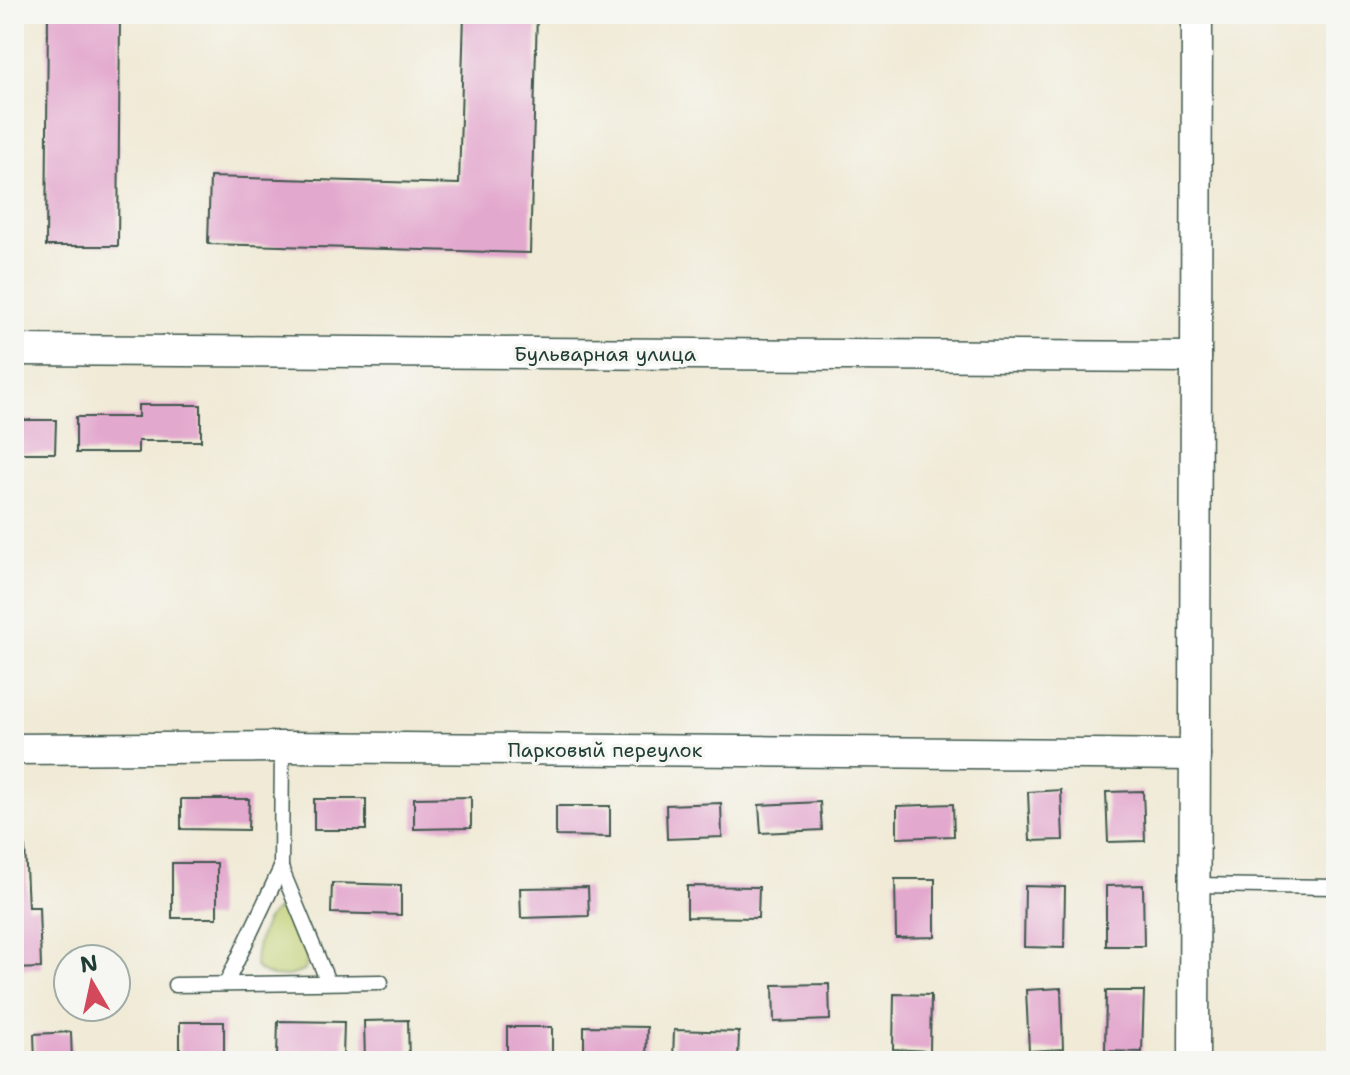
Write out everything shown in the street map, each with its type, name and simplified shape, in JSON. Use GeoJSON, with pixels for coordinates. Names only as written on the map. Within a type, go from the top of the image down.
{"type":"FeatureCollection","features":[{"type":"Feature","properties":{"kind":"street"},"geometry":{"type":"LineString","coordinates":[[1194,1061],[1197,14]]}},
{"type":"Feature","properties":{"kind":"street","name":"Бульварная улица"},"geometry":{"type":"LineString","coordinates":[[14,350],[1196,357]]}},
{"type":"Feature","properties":{"kind":"street","name":"Парковый переулок"},"geometry":{"type":"LineString","coordinates":[[14,749],[282,747],[1195,755]]}},
{"type":"Feature","properties":{"kind":"lane"},"geometry":{"type":"LineString","coordinates":[[282,747],[281,868],[328,982]]}},
{"type":"Feature","properties":{"kind":"lane"},"geometry":{"type":"LineString","coordinates":[[226,984],[281,868]]}},
{"type":"Feature","properties":{"kind":"lane"},"geometry":{"type":"LineString","coordinates":[[1195,885],[1336,887]]}},
{"type":"Feature","properties":{"kind":"lane"},"geometry":{"type":"LineString","coordinates":[[175,985],[381,982]]}},
{"type":"Feature","properties":{"kind":"green space"},"geometry":{"type":"Polygon","coordinates":[[[280,908],[291,915],[308,957],[305,970],[279,977],[266,974],[255,966],[258,942],[265,925],[280,908]]]}},
{"type":"Feature","properties":{"kind":"building"},"geometry":{"type":"Polygon","coordinates":[[[48,14],[120,14],[118,246],[46,246],[48,14]]]}},
{"type":"Feature","properties":{"kind":"building"},"geometry":{"type":"Polygon","coordinates":[[[464,14],[537,14],[530,253],[208,244],[210,177],[459,184],[464,14]]]}},
{"type":"Feature","properties":{"kind":"building"},"geometry":{"type":"Polygon","coordinates":[[[138,405],[201,405],[201,441],[138,441],[138,453],[76,453],[76,417],[138,417],[138,405]]]}},
{"type":"Feature","properties":{"kind":"building"},"geometry":{"type":"Polygon","coordinates":[[[14,420],[56,420],[55,453],[14,453],[14,420]]]}},
{"type":"Feature","properties":{"kind":"building"},"geometry":{"type":"Polygon","coordinates":[[[1061,790],[1063,840],[1030,841],[1028,792],[1061,790]]]}},
{"type":"Feature","properties":{"kind":"building"},"geometry":{"type":"Polygon","coordinates":[[[1143,791],[1145,841],[1108,842],[1106,792],[1143,791]]]}},
{"type":"Feature","properties":{"kind":"building"},"geometry":{"type":"Polygon","coordinates":[[[471,797],[471,828],[414,829],[414,798],[471,797]]]}},
{"type":"Feature","properties":{"kind":"building"},"geometry":{"type":"Polygon","coordinates":[[[181,799],[249,799],[248,830],[181,829],[181,799]]]}},
{"type":"Feature","properties":{"kind":"building"},"geometry":{"type":"Polygon","coordinates":[[[314,799],[366,799],[366,830],[314,830],[314,799]]]}},
{"type":"Feature","properties":{"kind":"building"},"geometry":{"type":"Polygon","coordinates":[[[820,802],[822,830],[761,833],[759,805],[820,802]]]}},
{"type":"Feature","properties":{"kind":"building"},"geometry":{"type":"Polygon","coordinates":[[[721,803],[722,837],[667,839],[666,805],[721,803]]]}},
{"type":"Feature","properties":{"kind":"building"},"geometry":{"type":"Polygon","coordinates":[[[953,804],[954,836],[897,838],[897,806],[953,804]]]}},
{"type":"Feature","properties":{"kind":"building"},"geometry":{"type":"Polygon","coordinates":[[[556,806],[610,806],[610,837],[556,836],[556,806]]]}},
{"type":"Feature","properties":{"kind":"building"},"geometry":{"type":"Polygon","coordinates":[[[14,847],[25,847],[28,907],[39,907],[41,968],[14,969],[14,847]]]}},
{"type":"Feature","properties":{"kind":"building"},"geometry":{"type":"Polygon","coordinates":[[[172,863],[217,863],[217,918],[172,918],[172,863]]]}},
{"type":"Feature","properties":{"kind":"building"},"geometry":{"type":"Polygon","coordinates":[[[895,879],[935,879],[935,937],[896,938],[895,879]]]}},
{"type":"Feature","properties":{"kind":"building"},"geometry":{"type":"Polygon","coordinates":[[[332,883],[401,885],[401,915],[331,913],[332,883]]]}},
{"type":"Feature","properties":{"kind":"building"},"geometry":{"type":"Polygon","coordinates":[[[1143,885],[1144,946],[1106,946],[1106,886],[1143,885]]]}},
{"type":"Feature","properties":{"kind":"building"},"geometry":{"type":"Polygon","coordinates":[[[687,886],[759,887],[758,918],[687,917],[687,886]]]}},
{"type":"Feature","properties":{"kind":"building"},"geometry":{"type":"Polygon","coordinates":[[[1025,886],[1065,887],[1064,948],[1024,947],[1025,886]]]}},
{"type":"Feature","properties":{"kind":"building"},"geometry":{"type":"Polygon","coordinates":[[[588,887],[589,916],[521,918],[520,888],[588,887]]]}},
{"type":"Feature","properties":{"kind":"building"},"geometry":{"type":"Polygon","coordinates":[[[829,984],[830,1020],[774,1022],[773,985],[829,984]]]}},
{"type":"Feature","properties":{"kind":"building"},"geometry":{"type":"Polygon","coordinates":[[[1061,988],[1063,1049],[1029,1051],[1026,990],[1061,988]]]}},
{"type":"Feature","properties":{"kind":"building"},"geometry":{"type":"Polygon","coordinates":[[[1106,991],[1144,991],[1142,1052],[1105,1051],[1106,991]]]}},
{"type":"Feature","properties":{"kind":"building"},"geometry":{"type":"Polygon","coordinates":[[[894,994],[931,995],[930,1051],[893,1049],[894,994]]]}},
{"type":"Feature","properties":{"kind":"building"},"geometry":{"type":"Polygon","coordinates":[[[408,1020],[409,1061],[365,1061],[364,1021],[408,1020]]]}},
{"type":"Feature","properties":{"kind":"building"},"geometry":{"type":"Polygon","coordinates":[[[278,1021],[344,1022],[343,1058],[277,1056],[278,1021]]]}},
{"type":"Feature","properties":{"kind":"building"},"geometry":{"type":"Polygon","coordinates":[[[180,1022],[224,1022],[224,1061],[180,1061],[180,1022]]]}},
{"type":"Feature","properties":{"kind":"building"},"geometry":{"type":"Polygon","coordinates":[[[584,1026],[647,1027],[646,1061],[584,1061],[584,1026]]]}},
{"type":"Feature","properties":{"kind":"building"},"geometry":{"type":"Polygon","coordinates":[[[507,1027],[552,1027],[552,1061],[507,1061],[507,1027]]]}},
{"type":"Feature","properties":{"kind":"building"},"geometry":{"type":"Polygon","coordinates":[[[674,1030],[739,1032],[738,1061],[673,1060],[674,1030]]]}},
{"type":"Feature","properties":{"kind":"building"},"geometry":{"type":"Polygon","coordinates":[[[71,1032],[72,1061],[35,1061],[34,1034],[71,1032]]]}}]}
